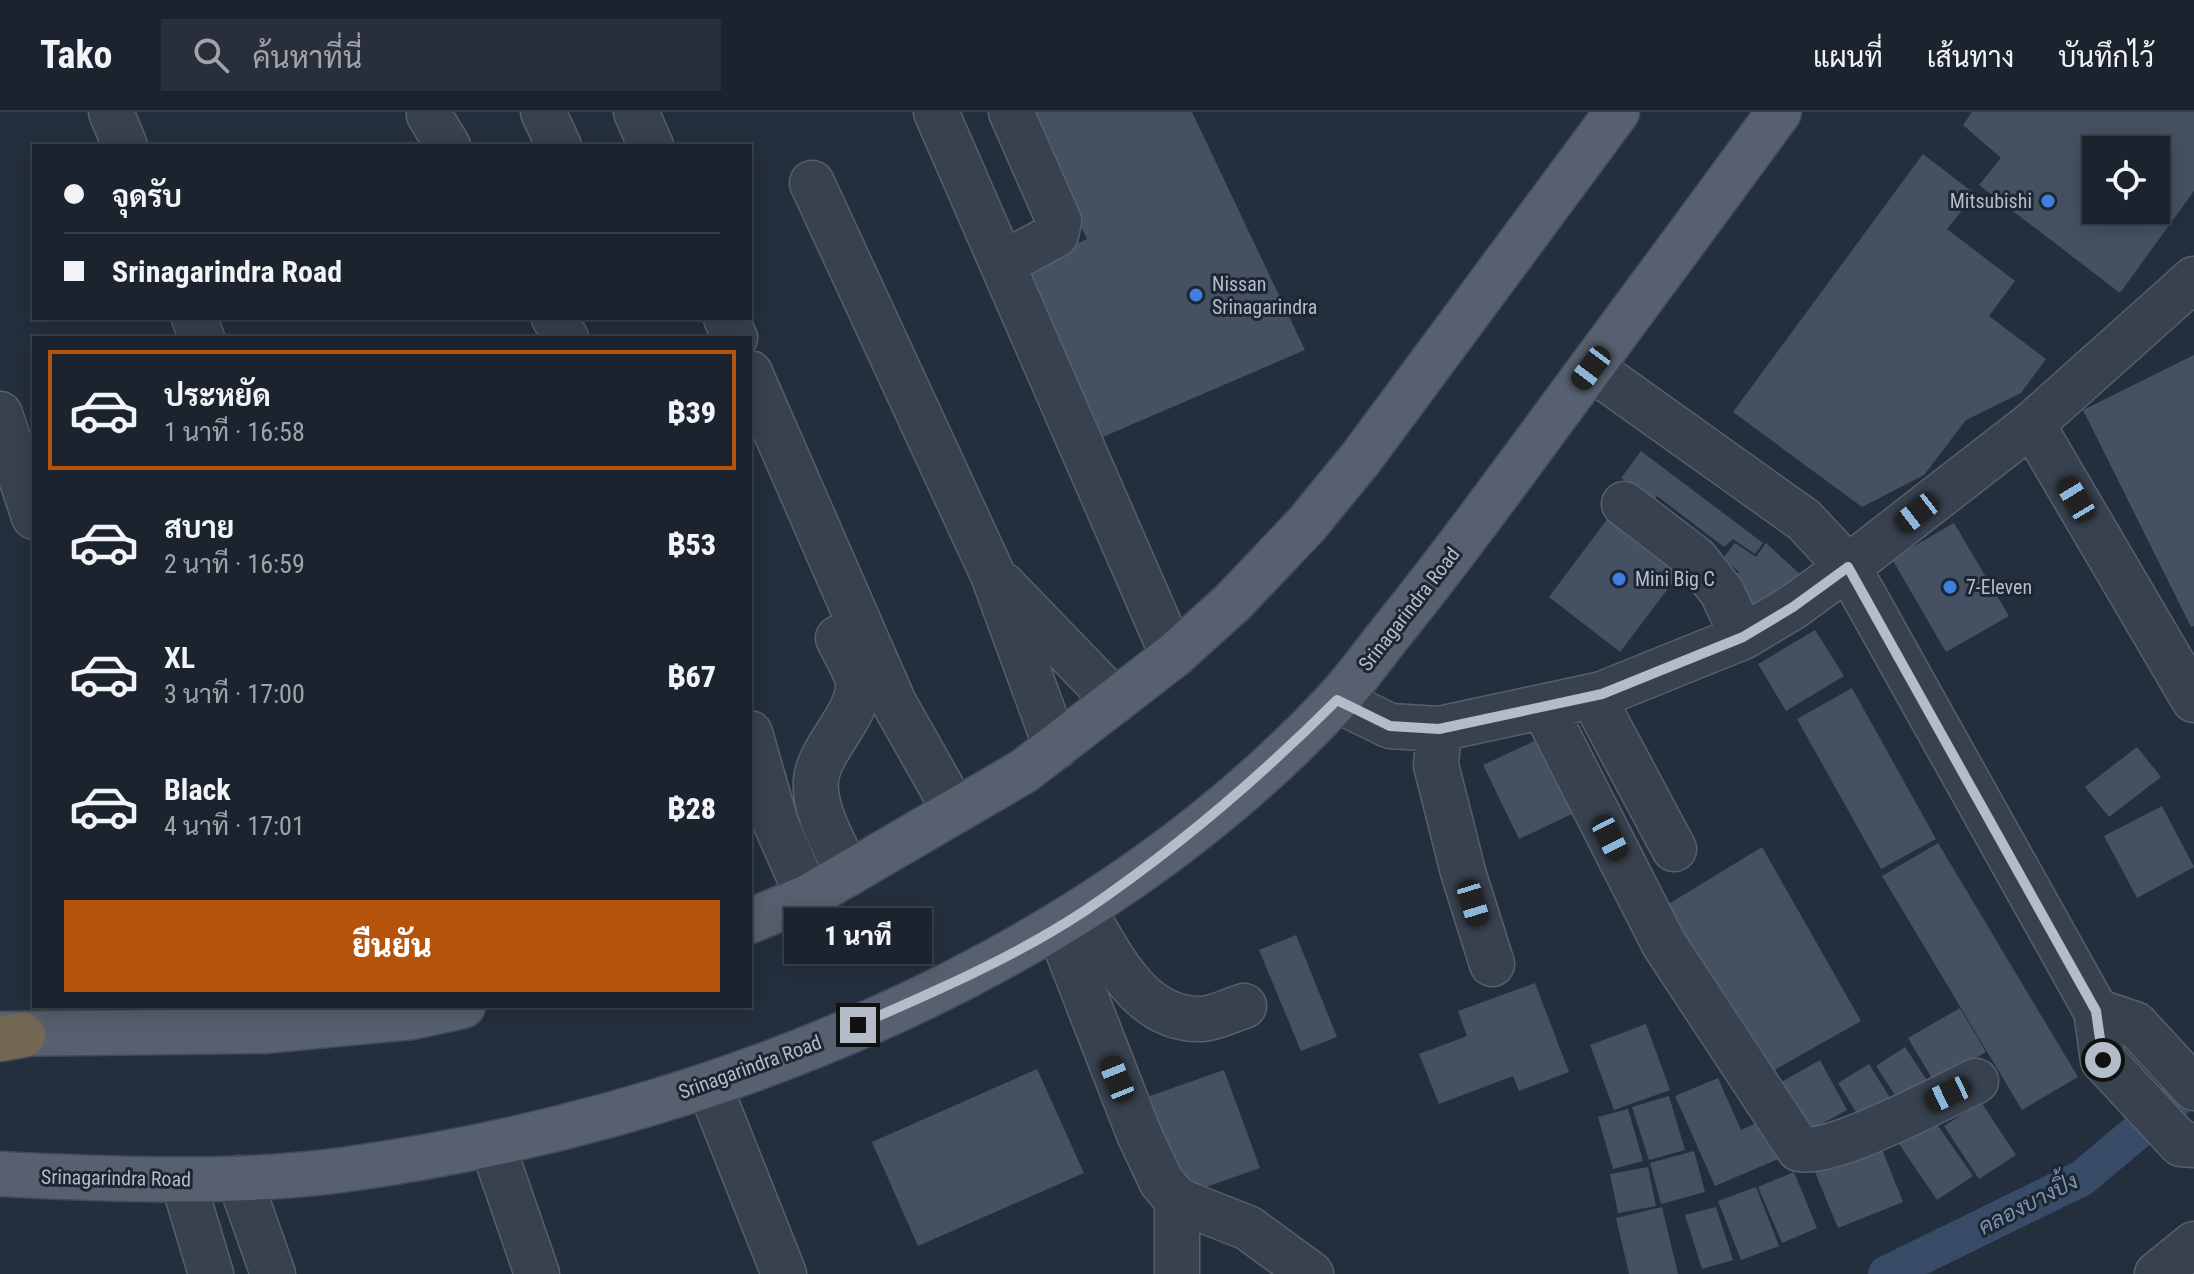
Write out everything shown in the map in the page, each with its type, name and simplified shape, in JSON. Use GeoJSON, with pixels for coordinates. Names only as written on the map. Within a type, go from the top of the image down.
{"type":"FeatureCollection","features":[{"type":"Feature","properties":{"kind":"main road"},"geometry":{"type":"LineString","coordinates":[[752,920],[808,897],[1024,771],[1173,656],[1233,602],[1361,458],[1617,112]]}},
{"type":"Feature","properties":{"kind":"main road","name":"Srinagarindra Road"},"geometry":{"type":"LineString","coordinates":[[0,1174],[212,1179],[339,1170],[492,1144],[620,1112],[709,1085],[943,988],[1071,918],[1210,817],[1277,761],[1337,700],[1441,570],[1779,112]]}},
{"type":"Feature","properties":{"kind":"main road"},"geometry":{"type":"LineString","coordinates":[[8,1036],[158,1020],[263,1031],[412,1017],[454,1008]]}},
{"type":"Feature","properties":{"kind":"street"},"geometry":{"type":"LineString","coordinates":[[111,112],[124,144]]}},
{"type":"Feature","properties":{"kind":"street"},"geometry":{"type":"LineString","coordinates":[[543,112],[558,144]]}},
{"type":"Feature","properties":{"kind":"street"},"geometry":{"type":"LineString","coordinates":[[636,112],[650,144]]}},
{"type":"Feature","properties":{"kind":"street"},"geometry":{"type":"LineString","coordinates":[[936,112],[1173,656]]}},
{"type":"Feature","properties":{"kind":"street"},"geometry":{"type":"LineString","coordinates":[[1004,263],[1056,235],[1059,221],[1011,112]]}},
{"type":"Feature","properties":{"kind":"street"},"geometry":{"type":"LineString","coordinates":[[812,183],[993,575],[1056,747]]}},
{"type":"Feature","properties":{"kind":"street"},"geometry":{"type":"LineString","coordinates":[[1337,700],[1390,726],[1439,729],[1602,694],[1743,637],[1793,607],[1848,567],[2032,424],[2194,279]]}},
{"type":"Feature","properties":{"kind":"street"},"geometry":{"type":"LineString","coordinates":[[1591,368],[1804,520],[1848,567],[2116,1018],[2194,1088]]}},
{"type":"Feature","properties":{"kind":"street"},"geometry":{"type":"LineString","coordinates":[[752,378],[894,703],[955,811]]}},
{"type":"Feature","properties":{"kind":"street"},"geometry":{"type":"LineString","coordinates":[[0,414],[23,504]]}},
{"type":"Feature","properties":{"kind":"street"},"geometry":{"type":"LineString","coordinates":[[2032,424],[2194,700]]}},
{"type":"Feature","properties":{"kind":"street"},"geometry":{"type":"LineString","coordinates":[[752,438],[858,683],[850,710],[819,767],[815,783],[819,807],[848,874]]}},
{"type":"Feature","properties":{"kind":"street"},"geometry":{"type":"LineString","coordinates":[[1624,504],[1696,559],[1722,592],[1743,637]]}},
{"type":"Feature","properties":{"kind":"street"},"geometry":{"type":"LineString","coordinates":[[993,575],[1115,701]]}},
{"type":"Feature","properties":{"kind":"street"},"geometry":{"type":"LineString","coordinates":[[1602,694],[1602,714],[1674,849]]}},
{"type":"Feature","properties":{"kind":"street"},"geometry":{"type":"LineString","coordinates":[[1544,708],[1664,944],[1799,1149],[1808,1151],[1836,1145],[1976,1081]]}},
{"type":"Feature","properties":{"kind":"street"},"geometry":{"type":"LineString","coordinates":[[1439,729],[1436,765],[1463,872],[1492,964]]}},
{"type":"Feature","properties":{"kind":"street"},"geometry":{"type":"LineString","coordinates":[[752,740],[776,824],[808,897]]}},
{"type":"Feature","properties":{"kind":"street"},"geometry":{"type":"LineString","coordinates":[[1071,918],[1133,989],[1160,1008],[1182,1018],[1205,1019],[1244,1006]]}},
{"type":"Feature","properties":{"kind":"street"},"geometry":{"type":"LineString","coordinates":[[1071,918],[1139,1134],[1161,1181],[1177,1200],[1248,1228],[1311,1274]]}},
{"type":"Feature","properties":{"kind":"street"},"geometry":{"type":"LineString","coordinates":[[2116,1018],[2103,1060],[2188,1144]]}},
{"type":"Feature","properties":{"kind":"street"},"geometry":{"type":"LineString","coordinates":[[709,1085],[784,1274]]}},
{"type":"Feature","properties":{"kind":"street"},"geometry":{"type":"LineString","coordinates":[[492,1144],[537,1274]]}},
{"type":"Feature","properties":{"kind":"street"},"geometry":{"type":"LineString","coordinates":[[211,1274],[212,1179]]}},
{"type":"Feature","properties":{"kind":"street"},"geometry":{"type":"LineString","coordinates":[[212,1179],[242,1274]]}},
{"type":"Feature","properties":{"kind":"street"},"geometry":{"type":"LineString","coordinates":[[212,1179],[273,1274]]}},
{"type":"Feature","properties":{"kind":"street"},"geometry":{"type":"LineString","coordinates":[[1177,1200],[1177,1274]]}},
{"type":"Feature","properties":{"kind":"street"},"geometry":{"type":"LineString","coordinates":[[2157,1274],[2194,1244]]}},
{"type":"Feature","properties":{"kind":"building","name":"Nissan Srinagarindra"},"geometry":{"type":"Polygon","coordinates":[[[1027,112],[1192,112],[1305,350],[1098,439],[1020,270],[1087,239],[1027,112]]]}},
{"type":"Feature","properties":{"kind":"building","name":"Mitsubishi"},"geometry":{"type":"Polygon","coordinates":[[[1972,112],[2194,112],[2194,191],[2120,293],[1979,185],[2001,158],[1963,125],[1972,112]]]}},
{"type":"Feature","properties":{"kind":"building"},"geometry":{"type":"Polygon","coordinates":[[[1923,154],[1975,194],[1947,229],[2015,281],[1989,316],[2046,359],[2021,393],[1966,420],[1924,475],[1862,507],[1733,412],[1923,154]]]}},
{"type":"Feature","properties":{"kind":"building"},"geometry":{"type":"Polygon","coordinates":[[[2194,355],[2194,626],[2191,627],[2083,410],[2194,355]]]}},
{"type":"Feature","properties":{"kind":"building"},"geometry":{"type":"Polygon","coordinates":[[[1641,451],[1763,543],[1755,554],[1733,539],[1724,547],[1657,496],[1648,509],[1642,490],[1621,478],[1641,451]]]}},
{"type":"Feature","properties":{"kind":"building","name":"Mini Big C"},"geometry":{"type":"Polygon","coordinates":[[[1617,506],[1689,561],[1620,652],[1549,597],[1617,506]]]}},
{"type":"Feature","properties":{"kind":"building","name":"7-Eleven"},"geometry":{"type":"Polygon","coordinates":[[[1954,523],[2009,616],[1946,652],[1892,559],[1954,523]]]}},
{"type":"Feature","properties":{"kind":"building"},"geometry":{"type":"Polygon","coordinates":[[[1735,543],[1756,557],[1766,543],[1801,575],[1750,612],[1727,584],[1739,572],[1723,558],[1735,543]]]}},
{"type":"Feature","properties":{"kind":"building"},"geometry":{"type":"Polygon","coordinates":[[[1815,630],[1844,676],[1786,711],[1758,664],[1815,630]]]}},
{"type":"Feature","properties":{"kind":"building"},"geometry":{"type":"Polygon","coordinates":[[[1852,688],[1936,839],[1881,869],[1797,719],[1852,688]]]}},
{"type":"Feature","properties":{"kind":"building"},"geometry":{"type":"Polygon","coordinates":[[[1539,739],[1574,813],[1519,839],[1483,765],[1539,739]]]}},
{"type":"Feature","properties":{"kind":"building"},"geometry":{"type":"Polygon","coordinates":[[[2137,747],[2161,777],[2109,817],[2085,787],[2137,747]]]}},
{"type":"Feature","properties":{"kind":"building"},"geometry":{"type":"Polygon","coordinates":[[[2162,806],[2194,867],[2137,898],[2104,836],[2162,806]]]}},
{"type":"Feature","properties":{"kind":"building"},"geometry":{"type":"Polygon","coordinates":[[[1938,843],[2078,1077],[2022,1110],[1882,876],[1938,843]]]}},
{"type":"Feature","properties":{"kind":"building"},"geometry":{"type":"Polygon","coordinates":[[[1762,847],[1861,1021],[1769,1073],[1667,905],[1762,847]]]}},
{"type":"Feature","properties":{"kind":"building"},"geometry":{"type":"Polygon","coordinates":[[[1296,935],[1337,1037],[1301,1051],[1259,950],[1296,935]]]}},
{"type":"Feature","properties":{"kind":"building"},"geometry":{"type":"Polygon","coordinates":[[[1535,983],[1569,1072],[1519,1091],[1513,1076],[1439,1104],[1419,1054],[1467,1036],[1458,1011],[1535,983]]]}},
{"type":"Feature","properties":{"kind":"building"},"geometry":{"type":"Polygon","coordinates":[[[1960,1008],[1986,1052],[1934,1082],[1908,1038],[1960,1008]]]}},
{"type":"Feature","properties":{"kind":"building"},"geometry":{"type":"Polygon","coordinates":[[[1646,1024],[1670,1090],[1614,1110],[1590,1045],[1646,1024]]]}},
{"type":"Feature","properties":{"kind":"building"},"geometry":{"type":"Polygon","coordinates":[[[1905,1047],[1930,1085],[1901,1104],[1876,1066],[1905,1047]]]}},
{"type":"Feature","properties":{"kind":"building"},"geometry":{"type":"Polygon","coordinates":[[[1820,1060],[1847,1110],[1804,1134],[1776,1085],[1820,1060]]]}},
{"type":"Feature","properties":{"kind":"building"},"geometry":{"type":"Polygon","coordinates":[[[1869,1064],[1897,1109],[1866,1128],[1838,1083],[1869,1064]]]}},
{"type":"Feature","properties":{"kind":"building"},"geometry":{"type":"Polygon","coordinates":[[[1037,1069],[1084,1173],[918,1246],[872,1142],[1037,1069]]]}},
{"type":"Feature","properties":{"kind":"building"},"geometry":{"type":"Polygon","coordinates":[[[1224,1070],[1260,1168],[1183,1195],[1147,1097],[1224,1070]]]}},
{"type":"Feature","properties":{"kind":"building"},"geometry":{"type":"Polygon","coordinates":[[[1718,1078],[1741,1130],[1768,1118],[1785,1156],[1715,1186],[1675,1096],[1718,1078]]]}},
{"type":"Feature","properties":{"kind":"building"},"geometry":{"type":"Polygon","coordinates":[[[1669,1096],[1685,1150],[1649,1160],[1632,1107],[1669,1096]]]}},
{"type":"Feature","properties":{"kind":"building"},"geometry":{"type":"Polygon","coordinates":[[[1981,1102],[2016,1155],[1979,1179],[1944,1126],[1981,1102]]]}},
{"type":"Feature","properties":{"kind":"building"},"geometry":{"type":"Polygon","coordinates":[[[1628,1109],[1643,1161],[1613,1169],[1598,1117],[1628,1109]]]}},
{"type":"Feature","properties":{"kind":"building"},"geometry":{"type":"Polygon","coordinates":[[[1930,1114],[1973,1176],[1937,1200],[1895,1138],[1930,1114]]]}},
{"type":"Feature","properties":{"kind":"building"},"geometry":{"type":"Polygon","coordinates":[[[1878,1139],[1903,1202],[1838,1228],[1812,1165],[1878,1139]]]}},
{"type":"Feature","properties":{"kind":"building"},"geometry":{"type":"Polygon","coordinates":[[[1694,1151],[1705,1192],[1661,1204],[1650,1163],[1694,1151]]]}},
{"type":"Feature","properties":{"kind":"building"},"geometry":{"type":"Polygon","coordinates":[[[1648,1167],[1656,1206],[1618,1213],[1610,1174],[1648,1167]]]}},
{"type":"Feature","properties":{"kind":"building"},"geometry":{"type":"Polygon","coordinates":[[[1794,1172],[1817,1228],[1782,1243],[1758,1187],[1794,1172]]]}},
{"type":"Feature","properties":{"kind":"building"},"geometry":{"type":"Polygon","coordinates":[[[1756,1187],[1779,1246],[1741,1260],[1718,1201],[1756,1187]]]}},
{"type":"Feature","properties":{"kind":"building"},"geometry":{"type":"Polygon","coordinates":[[[1662,1207],[1678,1274],[1629,1274],[1616,1218],[1662,1207]]]}},
{"type":"Feature","properties":{"kind":"building"},"geometry":{"type":"Polygon","coordinates":[[[1716,1207],[1733,1260],[1702,1269],[1685,1215],[1716,1207]]]}},
{"type":"Feature","properties":{"kind":"waterway","name":"คลองบางปิ้ง"},"geometry":{"type":"LineString","coordinates":[[1886,1274],[2082,1178],[2194,1084]]}},
{"type":"Feature","properties":{"kind":"place","name":"Mitsubishi"},"geometry":{"type":"Point","coordinates":[2048,201]}},
{"type":"Feature","properties":{"kind":"place","name":"Nissan Srinagarindra"},"geometry":{"type":"Point","coordinates":[1196,295]}},
{"type":"Feature","properties":{"kind":"place","name":"Mini Big C"},"geometry":{"type":"Point","coordinates":[1619,579]}},
{"type":"Feature","properties":{"kind":"place","name":"7-Eleven"},"geometry":{"type":"Point","coordinates":[1950,587]}},
{"type":"Feature","properties":{"kind":"route"},"geometry":{"type":"LineString","coordinates":[[858,1025],[943,988],[1084,911],[1210,817],[1277,761],[1337,700],[1390,726],[1439,729],[1602,694],[1743,637],[1793,607],[1848,567],[2096,1011],[2103,1060]]}}]}
